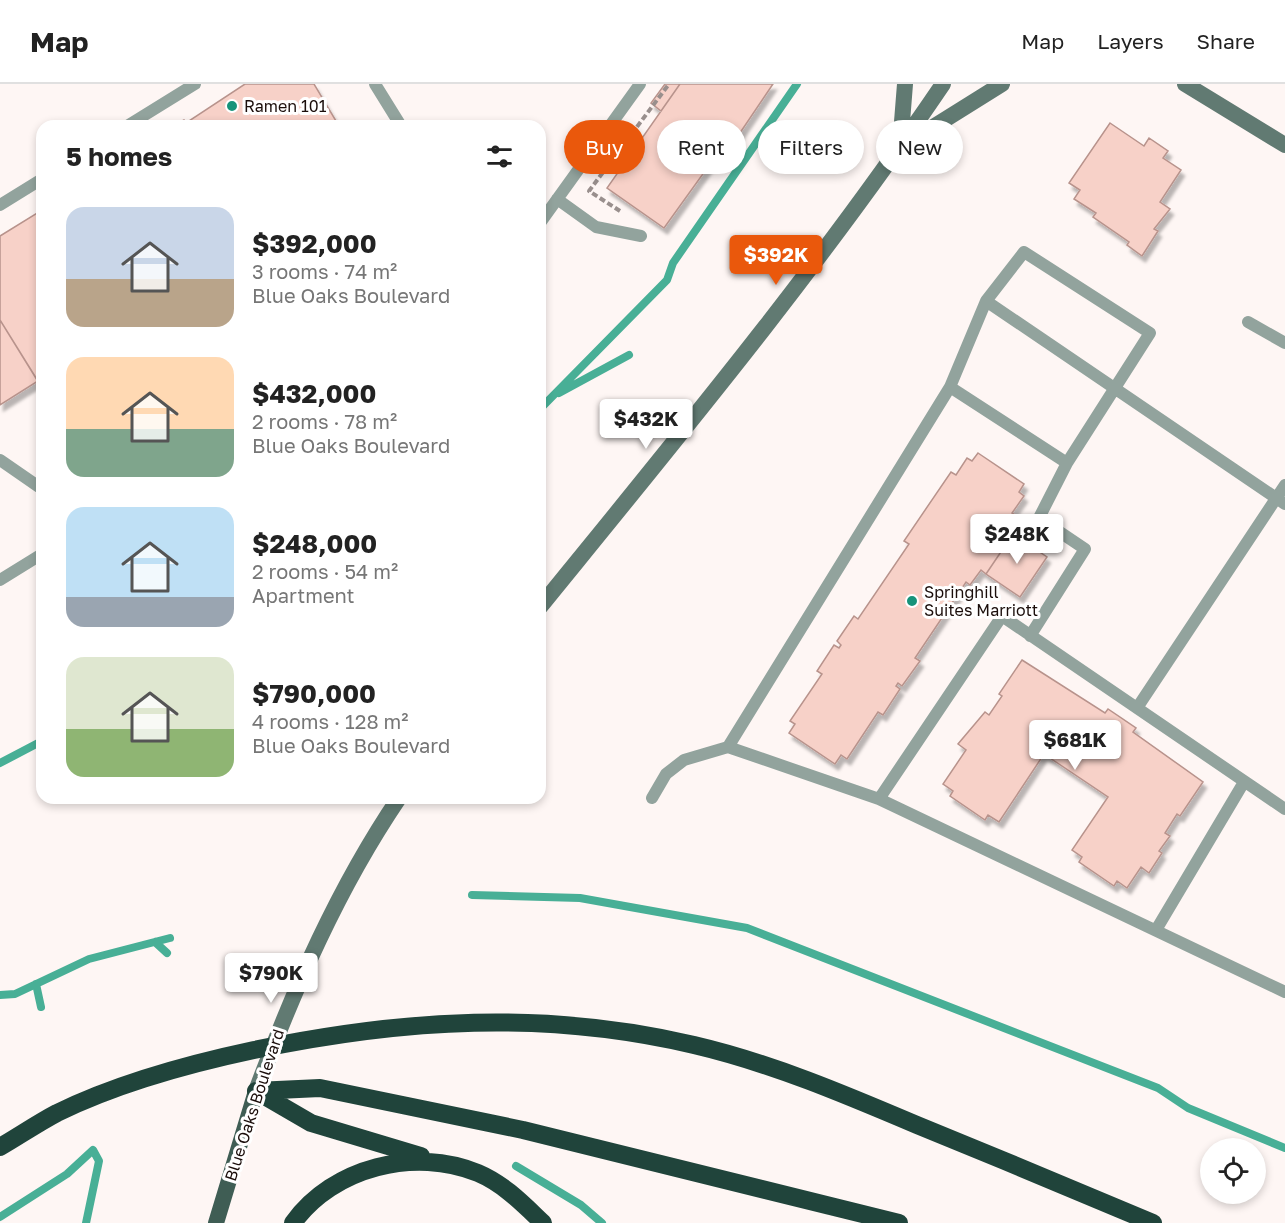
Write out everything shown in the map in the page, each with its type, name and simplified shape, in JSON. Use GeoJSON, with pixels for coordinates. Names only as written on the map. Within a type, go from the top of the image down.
{"type":"FeatureCollection","features":[{"type":"Feature","properties":{"kind":"highway"},"geometry":{"type":"LineString","coordinates":[[0,1147],[58,1113],[142,1080],[213,1059],[297,1041],[391,1027],[463,1021],[615,1028],[696,1045],[770,1066],[1153,1223]]}},
{"type":"Feature","properties":{"kind":"highway"},"geometry":{"type":"LineString","coordinates":[[257,1089],[320,1088],[523,1130],[899,1223]]}},
{"type":"Feature","properties":{"kind":"highway"},"geometry":{"type":"LineString","coordinates":[[257,1089],[311,1123],[479,1173],[510,1191],[543,1223]]}},
{"type":"Feature","properties":{"kind":"highway"},"geometry":{"type":"LineString","coordinates":[[293,1223],[304,1207],[344,1179],[399,1162],[442,1162]]}},
{"type":"Feature","properties":{"kind":"main road"},"geometry":{"type":"LineString","coordinates":[[902,120],[905,84]]}},
{"type":"Feature","properties":{"kind":"main road"},"geometry":{"type":"LineString","coordinates":[[919,120],[943,84]]}},
{"type":"Feature","properties":{"kind":"main road"},"geometry":{"type":"LineString","coordinates":[[945,120],[1002,84]]}},
{"type":"Feature","properties":{"kind":"main road"},"geometry":{"type":"LineString","coordinates":[[1185,84],[1285,145]]}},
{"type":"Feature","properties":{"kind":"main road"},"geometry":{"type":"LineString","coordinates":[[546,600],[741,361],[881,174]]}},
{"type":"Feature","properties":{"kind":"main road","name":"Blue Oaks Boulevard"},"geometry":{"type":"LineString","coordinates":[[216,1223],[276,1034],[321,935],[395,804]]}},
{"type":"Feature","properties":{"kind":"lane"},"geometry":{"type":"LineString","coordinates":[[137,120],[195,84]]}},
{"type":"Feature","properties":{"kind":"lane"},"geometry":{"type":"LineString","coordinates":[[375,84],[397,120]]}},
{"type":"Feature","properties":{"kind":"lane"},"geometry":{"type":"LineString","coordinates":[[546,215],[640,84]]}},
{"type":"Feature","properties":{"kind":"lane"},"geometry":{"type":"LineString","coordinates":[[0,205],[36,183]]}},
{"type":"Feature","properties":{"kind":"lane"},"geometry":{"type":"LineString","coordinates":[[557,199],[596,227],[641,236]]}},
{"type":"Feature","properties":{"kind":"lane"},"geometry":{"type":"LineString","coordinates":[[728,747],[950,387],[986,301],[1024,252],[1150,333],[1067,463],[1039,518],[1085,549],[1030,636]]}},
{"type":"Feature","properties":{"kind":"lane"},"geometry":{"type":"LineString","coordinates":[[986,301],[1281,501]]}},
{"type":"Feature","properties":{"kind":"lane"},"geometry":{"type":"LineString","coordinates":[[1248,322],[1285,344]]}},
{"type":"Feature","properties":{"kind":"lane"},"geometry":{"type":"LineString","coordinates":[[950,387],[1067,463]]}},
{"type":"Feature","properties":{"kind":"lane"},"geometry":{"type":"LineString","coordinates":[[0,460],[36,485]]}},
{"type":"Feature","properties":{"kind":"lane"},"geometry":{"type":"LineString","coordinates":[[1137,708],[1281,501],[1285,485]]}},
{"type":"Feature","properties":{"kind":"lane"},"geometry":{"type":"LineString","coordinates":[[0,580],[36,558]]}},
{"type":"Feature","properties":{"kind":"lane"},"geometry":{"type":"LineString","coordinates":[[879,799],[1002,616],[1285,809]]}},
{"type":"Feature","properties":{"kind":"lane"},"geometry":{"type":"LineString","coordinates":[[652,798],[666,774],[684,760],[728,747],[879,799],[1285,992]]}},
{"type":"Feature","properties":{"kind":"lane"},"geometry":{"type":"LineString","coordinates":[[1156,930],[1244,782]]}},
{"type":"Feature","properties":{"kind":"path"},"geometry":{"type":"LineString","coordinates":[[622,212],[589,191],[669,84]]}},
{"type":"Feature","properties":{"kind":"building"},"geometry":{"type":"Polygon","coordinates":[[[245,84],[314,84],[335,120],[191,120],[245,84]]]}},
{"type":"Feature","properties":{"kind":"building"},"geometry":{"type":"Polygon","coordinates":[[[665,84],[680,84],[661,111],[651,103],[665,84]]]}},
{"type":"Feature","properties":{"kind":"building"},"geometry":{"type":"Polygon","coordinates":[[[680,84],[773,84],[746,124],[746,120],[657,120],[657,174],[703,174],[664,228],[607,188],[617,174],[645,174],[645,134],[680,84]]]}},
{"type":"Feature","properties":{"kind":"building"},"geometry":{"type":"Polygon","coordinates":[[[1110,123],[1144,146],[1149,138],[1168,151],[1163,158],[1181,170],[1160,202],[1170,209],[1154,229],[1158,231],[1142,256],[1127,245],[1129,242],[1093,217],[1096,213],[1074,199],[1080,190],[1069,183],[1110,123]]]}},
{"type":"Feature","properties":{"kind":"building"},"geometry":{"type":"Polygon","coordinates":[[[36,214],[36,378],[0,320],[0,236],[36,214]]]}},
{"type":"Feature","properties":{"kind":"building"},"geometry":{"type":"Polygon","coordinates":[[[0,320],[36,378],[36,382],[0,405],[0,320]]]}},
{"type":"Feature","properties":{"kind":"building","name":"Springhill Suites Marriott"},"geometry":{"type":"Polygon","coordinates":[[[978,453],[1024,484],[1019,492],[1024,496],[1012,513],[1017,516],[1007,530],[1013,534],[986,574],[981,570],[970,585],[966,582],[915,658],[920,661],[902,686],[898,683],[896,686],[900,689],[883,715],[878,712],[847,759],[841,755],[835,764],[789,733],[795,724],[790,721],[822,674],[817,671],[834,645],[839,648],[841,645],[837,641],[854,616],[858,619],[909,544],[904,541],[951,472],[956,475],[967,458],[972,461],[978,453]]]}},
{"type":"Feature","properties":{"kind":"building"},"geometry":{"type":"Polygon","coordinates":[[[1013,534],[1047,557],[1020,597],[986,574],[1013,534]]]}},
{"type":"Feature","properties":{"kind":"building"},"geometry":{"type":"Polygon","coordinates":[[[1022,660],[1105,713],[1108,709],[1136,728],[1133,732],[1203,782],[1180,816],[1177,814],[1165,833],[1170,836],[1159,851],[1162,853],[1149,873],[1141,867],[1127,888],[1117,881],[1114,886],[1079,862],[1082,857],[1072,850],[1108,797],[1044,754],[999,822],[988,815],[985,820],[950,796],[953,791],[943,784],[966,750],[958,744],[985,712],[989,715],[1002,696],[999,694],[1022,660]]]}},
{"type":"Feature","properties":{"kind":"waterway"},"geometry":{"type":"LineString","coordinates":[[546,403],[667,280],[673,263],[797,84]]}},
{"type":"Feature","properties":{"kind":"waterway"},"geometry":{"type":"LineString","coordinates":[[559,393],[629,355]]}},
{"type":"Feature","properties":{"kind":"waterway"},"geometry":{"type":"LineString","coordinates":[[0,763],[36,744]]}},
{"type":"Feature","properties":{"kind":"waterway"},"geometry":{"type":"LineString","coordinates":[[472,895],[580,898],[747,928],[1158,1088],[1188,1108],[1285,1148]]}},
{"type":"Feature","properties":{"kind":"waterway"},"geometry":{"type":"LineString","coordinates":[[0,995],[15,994],[89,959],[170,938]]}},
{"type":"Feature","properties":{"kind":"waterway"},"geometry":{"type":"LineString","coordinates":[[155,942],[167,953]]}},
{"type":"Feature","properties":{"kind":"waterway"},"geometry":{"type":"LineString","coordinates":[[36,984],[41,1007]]}},
{"type":"Feature","properties":{"kind":"waterway"},"geometry":{"type":"LineString","coordinates":[[0,1217],[67,1174],[93,1150],[99,1161],[86,1223]]}},
{"type":"Feature","properties":{"kind":"waterway"},"geometry":{"type":"LineString","coordinates":[[516,1166],[581,1205],[602,1223]]}},
{"type":"Feature","properties":{"kind":"place","name":"Ramen 101"},"geometry":{"type":"Point","coordinates":[232,106]}},
{"type":"Feature","properties":{"kind":"place","name":"Springhill Suites Marriott"},"geometry":{"type":"Point","coordinates":[912,601]}}]}
